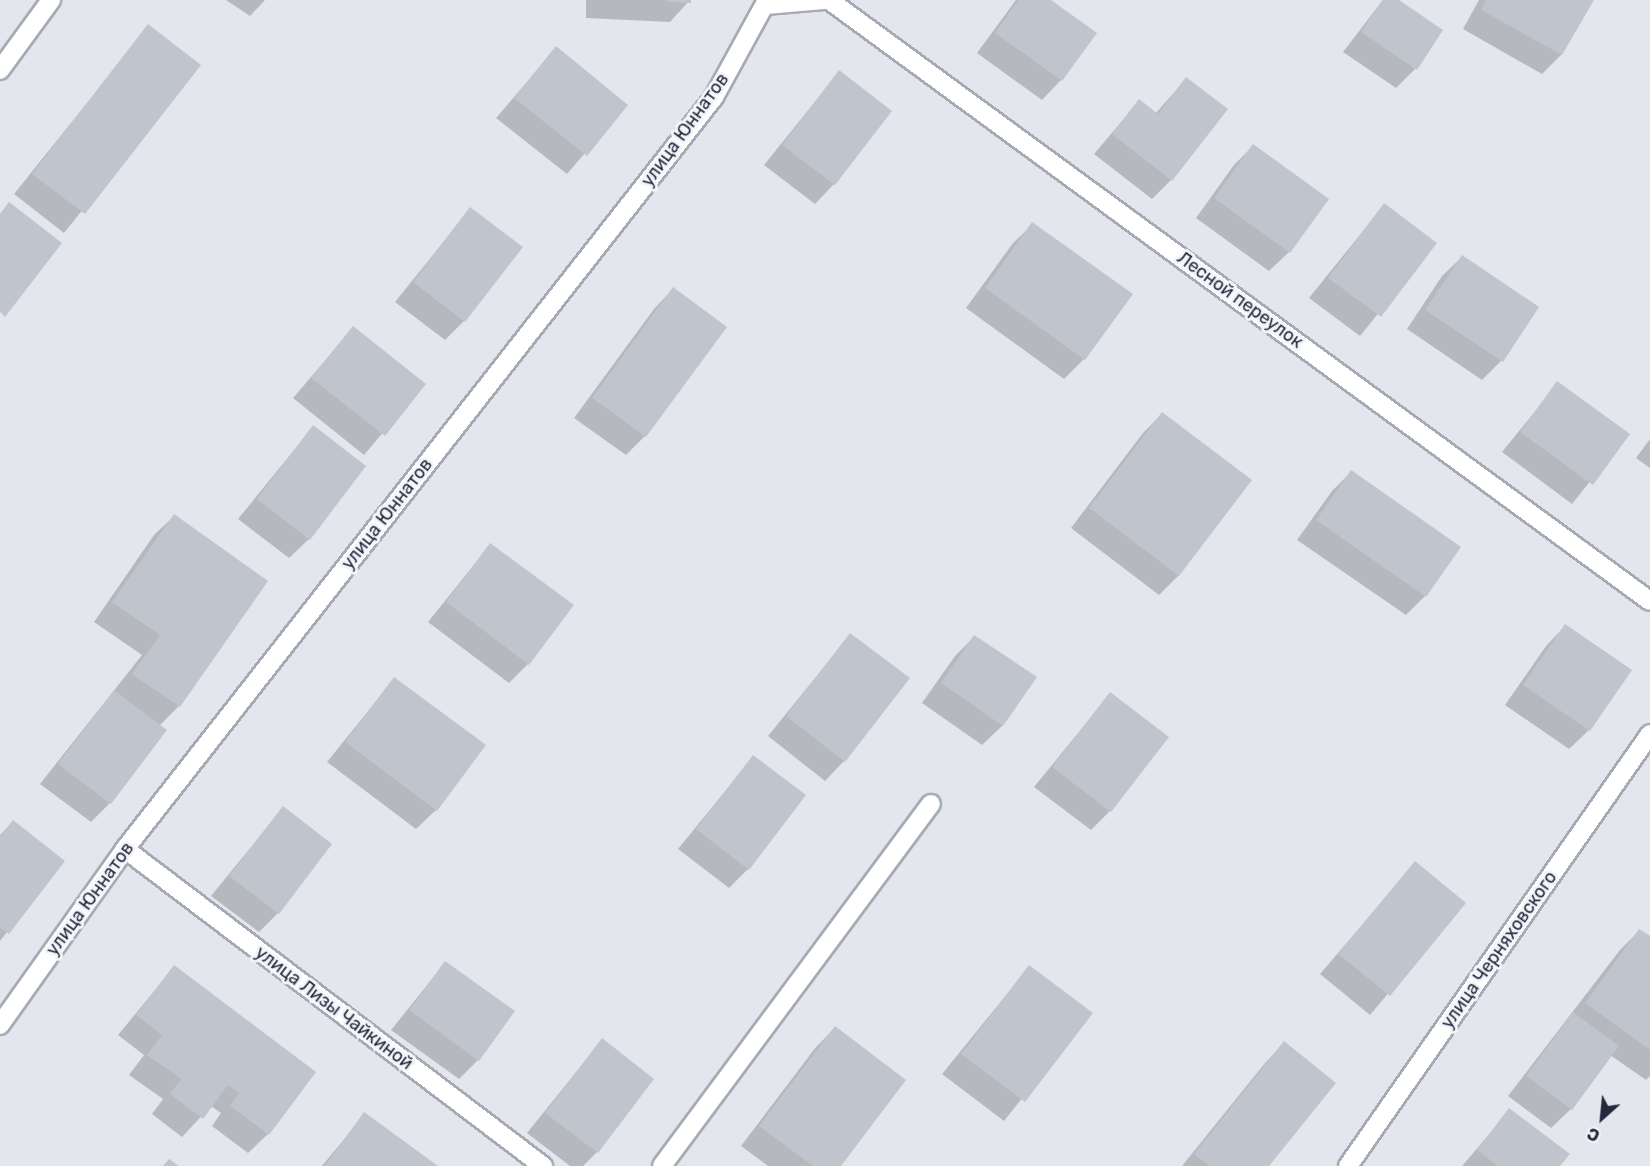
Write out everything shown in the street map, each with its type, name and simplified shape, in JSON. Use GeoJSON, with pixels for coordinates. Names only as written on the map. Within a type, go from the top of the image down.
{"type":"FeatureCollection","features":[{"type":"Feature","properties":{"kind":"street"},"geometry":{"type":"LineString","coordinates":[[0,70],[51,0]]}},
{"type":"Feature","properties":{"kind":"street"},"geometry":{"type":"LineString","coordinates":[[766,3],[824,0]]}},
{"type":"Feature","properties":{"kind":"street","name":"Лесной переулок"},"geometry":{"type":"LineString","coordinates":[[829,0],[1650,601]]}},
{"type":"Feature","properties":{"kind":"street","name":"улица Юннатов"},"geometry":{"type":"LineString","coordinates":[[0,1025],[125,849],[714,97],[766,3]]}},
{"type":"Feature","properties":{"kind":"street","name":"улица Черняховского"},"geometry":{"type":"LineString","coordinates":[[1348,1166],[1650,734]]}},
{"type":"Feature","properties":{"kind":"street"},"geometry":{"type":"LineString","coordinates":[[662,1166],[931,804]]}},
{"type":"Feature","properties":{"kind":"street","name":"улица Лизы Чайкиной"},"geometry":{"type":"LineString","coordinates":[[125,849],[543,1166]]}},
{"type":"Feature","properties":{"kind":"building"},"geometry":{"type":"Polygon","coordinates":[[[667,0],[691,0],[691,3],[667,2],[667,0]]]}},
{"type":"Feature","properties":{"kind":"building"},"geometry":{"type":"Polygon","coordinates":[[[1018,0],[1051,0],[1097,33],[1062,81],[995,33],[1018,0]]]}},
{"type":"Feature","properties":{"kind":"building"},"geometry":{"type":"Polygon","coordinates":[[[1383,0],[1399,0],[1443,30],[1417,70],[1361,32],[1383,0]]]}},
{"type":"Feature","properties":{"kind":"building"},"geometry":{"type":"Polygon","coordinates":[[[1486,0],[1594,0],[1562,55],[1481,10],[1486,0]]]}},
{"type":"Feature","properties":{"kind":"building"},"geometry":{"type":"Polygon","coordinates":[[[148,24],[201,65],[85,214],[32,174],[148,24]]]}},
{"type":"Feature","properties":{"kind":"building"},"geometry":{"type":"Polygon","coordinates":[[[556,46],[628,105],[587,156],[514,98],[556,46]]]}},
{"type":"Feature","properties":{"kind":"building"},"geometry":{"type":"Polygon","coordinates":[[[839,70],[892,111],[835,185],[782,145],[839,70]]]}},
{"type":"Feature","properties":{"kind":"building"},"geometry":{"type":"Polygon","coordinates":[[[1186,77],[1228,109],[1172,181],[1112,134],[1139,99],[1158,114],[1186,77]]]}},
{"type":"Feature","properties":{"kind":"building"},"geometry":{"type":"Polygon","coordinates":[[[1253,144],[1329,199],[1290,253],[1214,198],[1253,144]]]}},
{"type":"Feature","properties":{"kind":"building"},"geometry":{"type":"Polygon","coordinates":[[[9,202],[62,243],[5,317],[0,312],[0,214],[9,202]]]}},
{"type":"Feature","properties":{"kind":"building"},"geometry":{"type":"Polygon","coordinates":[[[1384,203],[1437,243],[1381,317],[1328,278],[1384,203]]]}},
{"type":"Feature","properties":{"kind":"building"},"geometry":{"type":"Polygon","coordinates":[[[470,207],[523,247],[465,322],[413,282],[470,207]]]}},
{"type":"Feature","properties":{"kind":"building"},"geometry":{"type":"Polygon","coordinates":[[[1032,222],[1133,294],[1085,360],[985,288],[1032,222]]]}},
{"type":"Feature","properties":{"kind":"building"},"geometry":{"type":"Polygon","coordinates":[[[1462,255],[1539,307],[1503,362],[1425,310],[1462,255]]]}},
{"type":"Feature","properties":{"kind":"building"},"geometry":{"type":"Polygon","coordinates":[[[673,287],[727,327],[646,437],[592,398],[673,287]]]}},
{"type":"Feature","properties":{"kind":"building"},"geometry":{"type":"Polygon","coordinates":[[[353,326],[426,384],[385,436],[311,378],[353,326]]]}},
{"type":"Feature","properties":{"kind":"building"},"geometry":{"type":"Polygon","coordinates":[[[1557,381],[1630,434],[1593,485],[1520,432],[1557,381]]]}},
{"type":"Feature","properties":{"kind":"building"},"geometry":{"type":"Polygon","coordinates":[[[1162,412],[1252,480],[1179,576],[1089,508],[1162,412]]]}},
{"type":"Feature","properties":{"kind":"building"},"geometry":{"type":"Polygon","coordinates":[[[313,425],[366,466],[310,540],[257,499],[313,425]]]}},
{"type":"Feature","properties":{"kind":"building"},"geometry":{"type":"Polygon","coordinates":[[[1351,470],[1461,547],[1426,597],[1316,520],[1351,470]]]}},
{"type":"Feature","properties":{"kind":"building"},"geometry":{"type":"Polygon","coordinates":[[[174,514],[268,581],[180,707],[132,674],[160,635],[112,602],[174,514]]]}},
{"type":"Feature","properties":{"kind":"building"},"geometry":{"type":"Polygon","coordinates":[[[490,543],[574,605],[529,665],[446,602],[490,543]]]}},
{"type":"Feature","properties":{"kind":"building"},"geometry":{"type":"Polygon","coordinates":[[[1565,624],[1632,670],[1590,731],[1523,685],[1565,624]]]}},
{"type":"Feature","properties":{"kind":"building"},"geometry":{"type":"Polygon","coordinates":[[[850,633],[910,678],[845,762],[786,716],[850,633]]]}},
{"type":"Feature","properties":{"kind":"building"},"geometry":{"type":"Polygon","coordinates":[[[974,635],[1037,677],[1003,726],[941,683],[974,635]]]}},
{"type":"Feature","properties":{"kind":"building"},"geometry":{"type":"Polygon","coordinates":[[[394,677],[486,745],[437,811],[345,742],[394,677]]]}},
{"type":"Feature","properties":{"kind":"building"},"geometry":{"type":"Polygon","coordinates":[[[114,690],[167,730],[111,804],[58,764],[114,690]]]}},
{"type":"Feature","properties":{"kind":"building"},"geometry":{"type":"Polygon","coordinates":[[[1110,692],[1169,737],[1111,812],[1052,767],[1110,692]]]}},
{"type":"Feature","properties":{"kind":"building"},"geometry":{"type":"Polygon","coordinates":[[[753,755],[806,795],[749,870],[696,829],[753,755]]]}},
{"type":"Feature","properties":{"kind":"building"},"geometry":{"type":"Polygon","coordinates":[[[283,806],[332,844],[279,914],[229,876],[283,806]]]}},
{"type":"Feature","properties":{"kind":"building"},"geometry":{"type":"Polygon","coordinates":[[[13,820],[65,861],[9,934],[0,928],[0,837],[13,820]]]}},
{"type":"Feature","properties":{"kind":"building"},"geometry":{"type":"Polygon","coordinates":[[[1415,861],[1466,903],[1390,996],[1338,954],[1415,861]]]}},
{"type":"Feature","properties":{"kind":"building"},"geometry":{"type":"Polygon","coordinates":[[[1639,929],[1650,936],[1650,1050],[1585,1003],[1639,929]]]}},
{"type":"Feature","properties":{"kind":"building"},"geometry":{"type":"Polygon","coordinates":[[[445,961],[515,1011],[479,1061],[409,1010],[445,961]]]}},
{"type":"Feature","properties":{"kind":"building"},"geometry":{"type":"Polygon","coordinates":[[[174,965],[316,1072],[269,1135],[230,1106],[239,1093],[228,1085],[203,1119],[170,1094],[181,1079],[147,1055],[162,1035],[136,1015],[174,965]]]}},
{"type":"Feature","properties":{"kind":"building"},"geometry":{"type":"Polygon","coordinates":[[[1029,965],[1093,1013],[1025,1102],[961,1054],[1029,965]]]}},
{"type":"Feature","properties":{"kind":"building"},"geometry":{"type":"Polygon","coordinates":[[[1573,1012],[1619,1046],[1572,1110],[1526,1076],[1573,1012]]]}},
{"type":"Feature","properties":{"kind":"building"},"geometry":{"type":"Polygon","coordinates":[[[835,1026],[906,1080],[841,1166],[813,1166],[759,1126],[835,1026]]]}},
{"type":"Feature","properties":{"kind":"building"},"geometry":{"type":"Polygon","coordinates":[[[602,1038],[654,1079],[598,1153],[545,1113],[602,1038]]]}},
{"type":"Feature","properties":{"kind":"building"},"geometry":{"type":"Polygon","coordinates":[[[1284,1041],[1336,1083],[1269,1166],[1209,1166],[1194,1154],[1284,1041]]]}},
{"type":"Feature","properties":{"kind":"building"},"geometry":{"type":"Polygon","coordinates":[[[1509,1108],[1570,1154],[1560,1166],[1498,1166],[1477,1150],[1509,1108]]]}},
{"type":"Feature","properties":{"kind":"building"},"geometry":{"type":"Polygon","coordinates":[[[364,1112],[438,1166],[325,1166],[364,1112]]]}},
{"type":"Feature","properties":{"kind":"building"},"geometry":{"type":"Polygon","coordinates":[[[169,1159],[179,1166],[163,1166],[169,1159]]]}}]}
